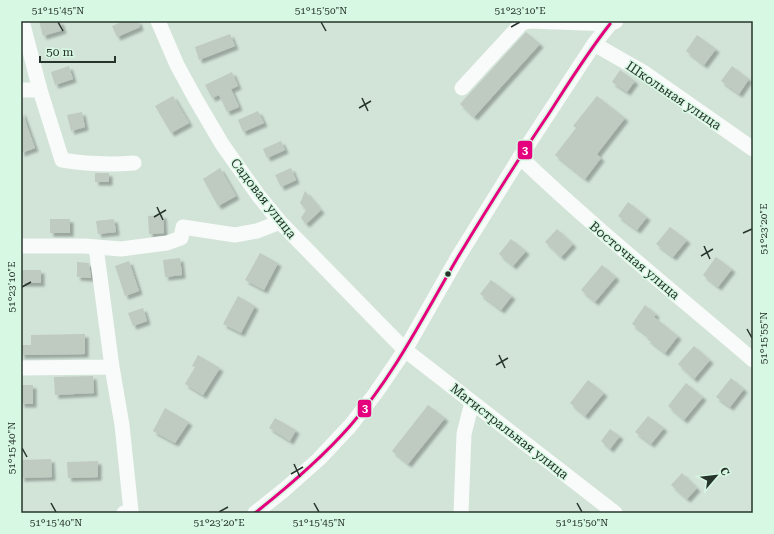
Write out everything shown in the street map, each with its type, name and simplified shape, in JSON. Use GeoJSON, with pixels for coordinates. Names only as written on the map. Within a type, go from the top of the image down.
{"type":"FeatureCollection","features":[{"type":"Feature","properties":{"kind":"street"},"geometry":{"type":"LineString","coordinates":[[22,21],[40,90],[62,160],[83,164],[112,165],[134,163]]}},
{"type":"Feature","properties":{"kind":"street","name":"Садовая улица"},"geometry":{"type":"LineString","coordinates":[[158,21],[177,65],[218,138],[258,194],[280,222],[406,350]]}},
{"type":"Feature","properties":{"kind":"street"},"geometry":{"type":"LineString","coordinates":[[462,88],[522,23],[530,21],[612,22]]}},
{"type":"Feature","properties":{"kind":"street"},"geometry":{"type":"LineString","coordinates":[[255,513],[319,459],[350,426],[375,394],[406,350],[454,263],[520,157],[594,44],[612,22]]}},
{"type":"Feature","properties":{"kind":"street","name":"Школьная улица"},"geometry":{"type":"LineString","coordinates":[[594,44],[643,72],[753,149]]}},
{"type":"Feature","properties":{"kind":"street"},"geometry":{"type":"LineString","coordinates":[[21,90],[40,90]]}},
{"type":"Feature","properties":{"kind":"street","name":"Восточная улица"},"geometry":{"type":"LineString","coordinates":[[520,157],[551,187],[602,232],[753,360]]}},
{"type":"Feature","properties":{"kind":"street"},"geometry":{"type":"LineString","coordinates":[[21,246],[96,246],[121,249],[167,243],[181,238],[183,227],[235,235],[257,231],[280,222]]}},
{"type":"Feature","properties":{"kind":"street"},"geometry":{"type":"LineString","coordinates":[[96,246],[112,367],[122,424],[131,511],[124,513]]}},
{"type":"Feature","properties":{"kind":"street","name":"Магистральная улица"},"geometry":{"type":"LineString","coordinates":[[406,350],[615,513]]}},
{"type":"Feature","properties":{"kind":"street"},"geometry":{"type":"LineString","coordinates":[[21,368],[112,367]]}},
{"type":"Feature","properties":{"kind":"street"},"geometry":{"type":"LineString","coordinates":[[461,513],[464,434],[472,402]]}},
{"type":"Feature","properties":{"kind":"building"},"geometry":{"type":"Polygon","coordinates":[[[39,21],[60,21],[63,30],[43,36],[39,21]]]}},
{"type":"Feature","properties":{"kind":"building"},"geometry":{"type":"Polygon","coordinates":[[[124,21],[138,21],[140,27],[117,37],[112,26],[124,21]]]}},
{"type":"Feature","properties":{"kind":"building"},"geometry":{"type":"Polygon","coordinates":[[[526,32],[540,44],[474,117],[460,104],[526,32]]]}},
{"type":"Feature","properties":{"kind":"building"},"geometry":{"type":"Polygon","coordinates":[[[230,34],[235,46],[199,60],[195,47],[230,34]]]}},
{"type":"Feature","properties":{"kind":"building"},"geometry":{"type":"Polygon","coordinates":[[[697,35],[716,49],[704,65],[686,51],[697,35]]]}},
{"type":"Feature","properties":{"kind":"building"},"geometry":{"type":"Polygon","coordinates":[[[69,66],[73,79],[55,85],[51,72],[69,66]]]}},
{"type":"Feature","properties":{"kind":"building"},"geometry":{"type":"Polygon","coordinates":[[[732,66],[749,79],[739,94],[721,81],[732,66]]]}},
{"type":"Feature","properties":{"kind":"building"},"geometry":{"type":"Polygon","coordinates":[[[620,70],[635,81],[627,92],[612,82],[620,70]]]}},
{"type":"Feature","properties":{"kind":"building"},"geometry":{"type":"Polygon","coordinates":[[[232,72],[238,86],[231,89],[239,107],[227,112],[219,95],[212,98],[205,85],[232,72]]]}},
{"type":"Feature","properties":{"kind":"building"},"geometry":{"type":"Polygon","coordinates":[[[173,96],[189,123],[171,133],[155,106],[173,96]]]}},
{"type":"Feature","properties":{"kind":"building"},"geometry":{"type":"Polygon","coordinates":[[[597,96],[625,118],[597,154],[601,158],[585,179],[555,155],[576,128],[573,126],[597,96]]]}},
{"type":"Feature","properties":{"kind":"building"},"geometry":{"type":"Polygon","coordinates":[[[258,111],[264,123],[243,132],[238,120],[258,111]]]}},
{"type":"Feature","properties":{"kind":"building"},"geometry":{"type":"Polygon","coordinates":[[[21,112],[35,148],[21,153],[21,112]]]}},
{"type":"Feature","properties":{"kind":"building"},"geometry":{"type":"Polygon","coordinates":[[[82,112],[85,127],[71,131],[67,115],[82,112]]]}},
{"type":"Feature","properties":{"kind":"building"},"geometry":{"type":"Polygon","coordinates":[[[281,141],[285,150],[267,158],[263,149],[281,141]]]}},
{"type":"Feature","properties":{"kind":"building"},"geometry":{"type":"Polygon","coordinates":[[[220,168],[236,196],[218,206],[203,179],[220,168]]]}},
{"type":"Feature","properties":{"kind":"building"},"geometry":{"type":"Polygon","coordinates":[[[291,168],[296,180],[281,187],[275,175],[291,168]]]}},
{"type":"Feature","properties":{"kind":"building"},"geometry":{"type":"Polygon","coordinates":[[[95,173],[109,173],[109,182],[95,182],[95,173]]]}},
{"type":"Feature","properties":{"kind":"building"},"geometry":{"type":"Polygon","coordinates":[[[305,191],[321,210],[306,224],[301,218],[306,210],[300,203],[305,191]]]}},
{"type":"Feature","properties":{"kind":"building"},"geometry":{"type":"Polygon","coordinates":[[[628,202],[647,217],[637,230],[618,216],[628,202]]]}},
{"type":"Feature","properties":{"kind":"building"},"geometry":{"type":"Polygon","coordinates":[[[163,215],[164,233],[149,234],[148,216],[163,215]]]}},
{"type":"Feature","properties":{"kind":"building"},"geometry":{"type":"Polygon","coordinates":[[[50,219],[70,219],[70,233],[50,233],[50,219]]]}},
{"type":"Feature","properties":{"kind":"building"},"geometry":{"type":"Polygon","coordinates":[[[114,219],[116,232],[98,234],[96,221],[114,219]]]}},
{"type":"Feature","properties":{"kind":"building"},"geometry":{"type":"Polygon","coordinates":[[[670,227],[687,240],[673,257],[656,244],[670,227]]]}},
{"type":"Feature","properties":{"kind":"building"},"geometry":{"type":"Polygon","coordinates":[[[557,229],[573,244],[561,257],[545,242],[557,229]]]}},
{"type":"Feature","properties":{"kind":"building"},"geometry":{"type":"Polygon","coordinates":[[[511,239],[526,251],[513,266],[499,254],[511,239]]]}},
{"type":"Feature","properties":{"kind":"building"},"geometry":{"type":"Polygon","coordinates":[[[260,253],[278,263],[264,290],[245,280],[260,253]]]}},
{"type":"Feature","properties":{"kind":"building"},"geometry":{"type":"Polygon","coordinates":[[[716,257],[732,269],[718,287],[703,275],[716,257]]]}},
{"type":"Feature","properties":{"kind":"building"},"geometry":{"type":"Polygon","coordinates":[[[180,258],[182,275],[165,277],[163,260],[180,258]]]}},
{"type":"Feature","properties":{"kind":"building"},"geometry":{"type":"Polygon","coordinates":[[[129,261],[139,291],[125,296],[115,266],[129,261]]]}},
{"type":"Feature","properties":{"kind":"building"},"geometry":{"type":"Polygon","coordinates":[[[77,262],[89,263],[91,278],[77,277],[77,262]]]}},
{"type":"Feature","properties":{"kind":"building"},"geometry":{"type":"Polygon","coordinates":[[[602,265],[616,277],[595,302],[581,290],[602,265]]]}},
{"type":"Feature","properties":{"kind":"building"},"geometry":{"type":"Polygon","coordinates":[[[21,270],[41,270],[41,283],[21,283],[21,270]]]}},
{"type":"Feature","properties":{"kind":"building"},"geometry":{"type":"Polygon","coordinates":[[[491,280],[512,296],[501,310],[480,294],[491,280]]]}},
{"type":"Feature","properties":{"kind":"building"},"geometry":{"type":"Polygon","coordinates":[[[238,296],[255,306],[241,333],[223,324],[238,296]]]}},
{"type":"Feature","properties":{"kind":"building"},"geometry":{"type":"Polygon","coordinates":[[[645,305],[656,314],[654,317],[678,336],[665,353],[647,339],[649,337],[632,324],[645,305]]]}},
{"type":"Feature","properties":{"kind":"building"},"geometry":{"type":"Polygon","coordinates":[[[143,308],[147,321],[133,326],[128,313],[143,308]]]}},
{"type":"Feature","properties":{"kind":"building"},"geometry":{"type":"Polygon","coordinates":[[[85,334],[85,354],[21,355],[21,345],[31,345],[31,335],[85,334]]]}},
{"type":"Feature","properties":{"kind":"building"},"geometry":{"type":"Polygon","coordinates":[[[694,346],[710,360],[694,379],[678,364],[694,346]]]}},
{"type":"Feature","properties":{"kind":"building"},"geometry":{"type":"Polygon","coordinates":[[[198,355],[220,368],[203,395],[185,384],[195,367],[192,366],[198,355]]]}},
{"type":"Feature","properties":{"kind":"building"},"geometry":{"type":"Polygon","coordinates":[[[93,376],[94,393],[55,395],[54,377],[93,376]]]}},
{"type":"Feature","properties":{"kind":"building"},"geometry":{"type":"Polygon","coordinates":[[[731,378],[744,389],[730,407],[716,397],[731,378]]]}},
{"type":"Feature","properties":{"kind":"building"},"geometry":{"type":"Polygon","coordinates":[[[588,380],[604,393],[585,416],[570,403],[588,380]]]}},
{"type":"Feature","properties":{"kind":"building"},"geometry":{"type":"Polygon","coordinates":[[[686,383],[703,397],[684,420],[668,406],[686,383]]]}},
{"type":"Feature","properties":{"kind":"building"},"geometry":{"type":"Polygon","coordinates":[[[21,385],[33,385],[33,404],[21,404],[21,385]]]}},
{"type":"Feature","properties":{"kind":"building"},"geometry":{"type":"Polygon","coordinates":[[[428,405],[445,418],[408,464],[392,451],[428,405]]]}},
{"type":"Feature","properties":{"kind":"building"},"geometry":{"type":"Polygon","coordinates":[[[165,408],[189,422],[175,443],[153,431],[165,408]]]}},
{"type":"Feature","properties":{"kind":"building"},"geometry":{"type":"Polygon","coordinates":[[[648,416],[664,428],[651,444],[635,432],[648,416]]]}},
{"type":"Feature","properties":{"kind":"building"},"geometry":{"type":"Polygon","coordinates":[[[275,418],[296,430],[290,441],[269,428],[275,418]]]}},
{"type":"Feature","properties":{"kind":"building"},"geometry":{"type":"Polygon","coordinates":[[[610,429],[620,436],[610,449],[601,441],[610,429]]]}},
{"type":"Feature","properties":{"kind":"building"},"geometry":{"type":"Polygon","coordinates":[[[51,459],[52,477],[21,478],[21,460],[51,459]]]}},
{"type":"Feature","properties":{"kind":"building"},"geometry":{"type":"Polygon","coordinates":[[[98,461],[98,477],[68,478],[67,462],[98,461]]]}},
{"type":"Feature","properties":{"kind":"building"},"geometry":{"type":"Polygon","coordinates":[[[682,473],[697,488],[687,499],[671,485],[682,473]]]}},
{"type":"Feature","properties":{"kind":"transit line","name":"3"},"geometry":{"type":"LineString","coordinates":[[255,513],[328,450],[366,407],[381,387],[395,366],[458,257],[502,185],[593,46],[610,24]]}}]}
